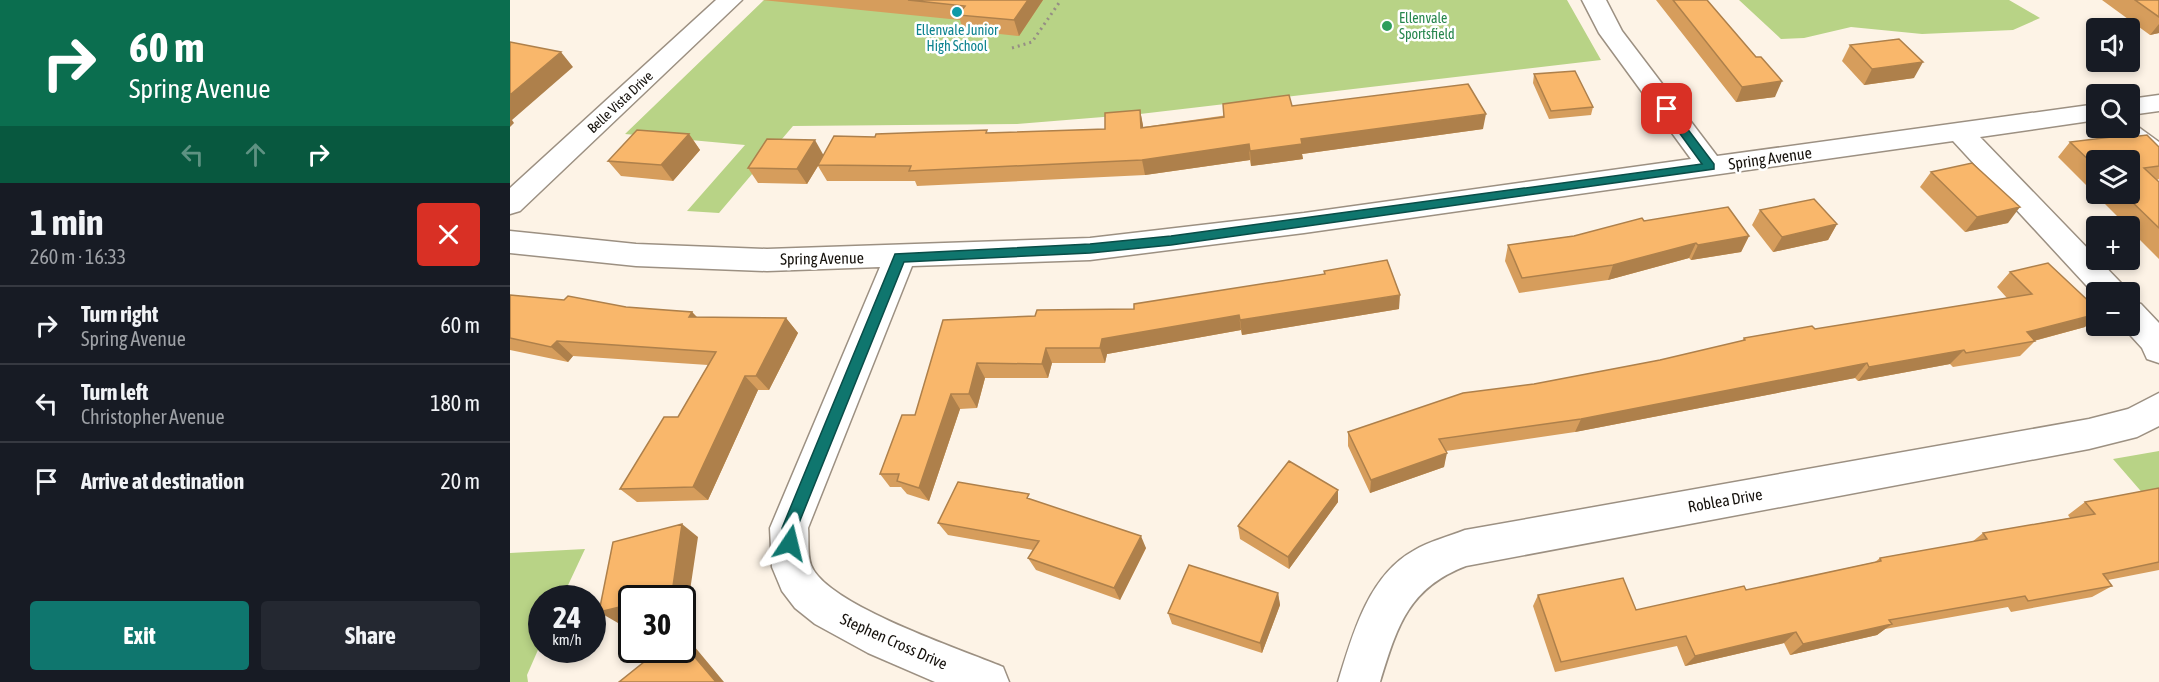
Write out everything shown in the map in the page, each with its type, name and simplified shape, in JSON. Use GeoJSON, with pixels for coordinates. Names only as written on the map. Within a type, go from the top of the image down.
{"type":"FeatureCollection","features":[{"type":"Feature","properties":{"kind":"street","name":"Belle Vista Drive"},"geometry":{"type":"LineString","coordinates":[[510,204],[730,0]]}},
{"type":"Feature","properties":{"kind":"street"},"geometry":{"type":"LineString","coordinates":[[1594,0],[1611,33],[1710,166]]}},
{"type":"Feature","properties":{"kind":"street"},"geometry":{"type":"LineString","coordinates":[[2140,106],[2159,103]]}},
{"type":"Feature","properties":{"kind":"street","name":"Spring Avenue"},"geometry":{"type":"LineString","coordinates":[[510,242],[636,255],[767,260],[1090,249],[1171,240],[2086,114]]}},
{"type":"Feature","properties":{"kind":"street"},"geometry":{"type":"LineString","coordinates":[[1959,132],[2102,282]]}},
{"type":"Feature","properties":{"kind":"street"},"geometry":{"type":"LineString","coordinates":[[2137,138],[2159,157]]}},
{"type":"Feature","properties":{"kind":"street","name":"Stephen Cross Drive"},"geometry":{"type":"LineString","coordinates":[[900,257],[789,528],[791,558],[795,576],[808,596],[846,621],[988,682]]}},
{"type":"Feature","properties":{"kind":"street"},"geometry":{"type":"LineString","coordinates":[[2140,324],[2156,342],[2159,350]]}},
{"type":"Feature","properties":{"kind":"street","name":"Roblea Drive"},"geometry":{"type":"LineString","coordinates":[[1359,682],[1374,634],[1395,592],[1424,564],[1465,548],[2089,434],[2137,422],[2159,408]]}},
{"type":"Feature","properties":{"kind":"path"},"geometry":{"type":"LineString","coordinates":[[1012,48],[1032,42],[1061,0]]}},
{"type":"Feature","properties":{"kind":"green space"},"geometry":{"type":"Polygon","coordinates":[[[764,0],[1567,0],[1601,60],[1140,114],[1017,124],[793,126],[719,213],[687,211],[745,145],[625,134],[764,0]]]}},
{"type":"Feature","properties":{"kind":"green space"},"geometry":{"type":"Polygon","coordinates":[[[1739,0],[2009,0],[2040,18],[2013,30],[1922,34],[1851,27],[1804,38],[1781,39],[1739,0]]]}},
{"type":"Feature","properties":{"kind":"green space"},"geometry":{"type":"Polygon","coordinates":[[[2159,451],[2159,512],[2113,459],[2159,451]]]}},
{"type":"Feature","properties":{"kind":"green space"},"geometry":{"type":"Polygon","coordinates":[[[585,549],[568,585],[528,585],[528,663],[532,663],[527,675],[528,682],[510,682],[510,553],[585,549]]]}},
{"type":"Feature","properties":{"kind":"building"},"geometry":{"type":"Polygon","coordinates":[[[908,0],[1028,0],[1014,20],[958,15],[965,6],[908,0]]]}},
{"type":"Feature","properties":{"kind":"building"},"geometry":{"type":"Polygon","coordinates":[[[1673,0],[1707,0],[1756,57],[1761,57],[1782,81],[1742,87],[1673,0]]]}},
{"type":"Feature","properties":{"kind":"building"},"geometry":{"type":"Polygon","coordinates":[[[2135,0],[2159,0],[2159,17],[2135,0]]]}},
{"type":"Feature","properties":{"kind":"building"},"geometry":{"type":"Polygon","coordinates":[[[1899,39],[1923,62],[1872,69],[1850,45],[1899,39]]]}},
{"type":"Feature","properties":{"kind":"building"},"geometry":{"type":"Polygon","coordinates":[[[510,42],[561,52],[510,95],[510,42]]]}},
{"type":"Feature","properties":{"kind":"building"},"geometry":{"type":"Polygon","coordinates":[[[1575,71],[1593,107],[1551,111],[1534,74],[1575,71]]]}},
{"type":"Feature","properties":{"kind":"building"},"geometry":{"type":"Polygon","coordinates":[[[1468,84],[1486,114],[1301,139],[1302,144],[1250,151],[1249,144],[1142,160],[909,171],[911,166],[818,165],[834,136],[875,137],[876,134],[987,130],[986,133],[1105,129],[1105,113],[1140,110],[1141,128],[1224,117],[1223,104],[1289,95],[1292,106],[1468,84]]]}},
{"type":"Feature","properties":{"kind":"building"},"geometry":{"type":"Polygon","coordinates":[[[637,130],[689,134],[661,165],[608,161],[637,130]]]}},
{"type":"Feature","properties":{"kind":"building"},"geometry":{"type":"Polygon","coordinates":[[[2147,135],[2159,147],[2159,166],[2144,168],[2159,182],[2159,228],[2134,204],[2140,204],[2140,150],[2086,150],[2086,157],[2070,142],[2103,138],[2140,138],[2140,136],[2147,135]]]}},
{"type":"Feature","properties":{"kind":"building"},"geometry":{"type":"Polygon","coordinates":[[[767,139],[815,140],[797,169],[748,168],[767,139]]]}},
{"type":"Feature","properties":{"kind":"building"},"geometry":{"type":"Polygon","coordinates":[[[1972,163],[2020,207],[1977,217],[1931,172],[1972,163]]]}},
{"type":"Feature","properties":{"kind":"building"},"geometry":{"type":"Polygon","coordinates":[[[1814,199],[1837,224],[1782,237],[1760,210],[1814,199]]]}},
{"type":"Feature","properties":{"kind":"building"},"geometry":{"type":"Polygon","coordinates":[[[1728,207],[1749,236],[1698,245],[1696,243],[1613,265],[1522,278],[1508,245],[1574,236],[1642,218],[1644,221],[1728,207]]]}},
{"type":"Feature","properties":{"kind":"building"},"geometry":{"type":"Polygon","coordinates":[[[1387,260],[1400,295],[1240,320],[1239,315],[1102,339],[1100,348],[1046,348],[1042,364],[977,363],[969,394],[951,394],[919,488],[897,481],[899,474],[880,474],[902,415],[915,415],[943,320],[1035,316],[1037,310],[1134,309],[1134,304],[1325,274],[1324,271],[1387,260]]]}},
{"type":"Feature","properties":{"kind":"building"},"geometry":{"type":"Polygon","coordinates":[[[2048,263],[2086,299],[2086,317],[2027,332],[2035,341],[1966,353],[1964,350],[1869,367],[1867,363],[1581,419],[1439,439],[1447,453],[1371,480],[1348,432],[1463,393],[1534,384],[1660,360],[1745,340],[1744,338],[1812,326],[1815,329],[2032,294],[2010,272],[2048,263]]]}},
{"type":"Feature","properties":{"kind":"building"},"geometry":{"type":"Polygon","coordinates":[[[510,295],[564,300],[568,296],[626,307],[692,312],[689,317],[786,318],[756,376],[745,376],[693,487],[620,489],[664,417],[678,417],[716,352],[557,341],[551,347],[510,338],[510,295]]]}},
{"type":"Feature","properties":{"kind":"building"},"geometry":{"type":"Polygon","coordinates":[[[1289,461],[1338,490],[1288,557],[1238,526],[1289,461]]]}},
{"type":"Feature","properties":{"kind":"building"},"geometry":{"type":"Polygon","coordinates":[[[958,482],[1029,494],[1027,498],[1141,536],[1114,588],[1028,558],[1039,541],[938,523],[958,482]]]}},
{"type":"Feature","properties":{"kind":"building"},"geometry":{"type":"Polygon","coordinates":[[[2159,488],[2159,562],[2103,574],[2112,586],[2028,601],[2025,596],[1889,620],[1892,624],[1803,644],[1796,632],[1695,656],[1686,636],[1561,662],[1538,595],[1623,578],[1636,610],[1744,586],[1746,590],[1881,561],[1880,558],[1987,539],[1983,533],[2095,514],[2085,502],[2159,488]]]}},
{"type":"Feature","properties":{"kind":"building"},"geometry":{"type":"Polygon","coordinates":[[[682,524],[673,585],[618,585],[618,607],[606,610],[604,585],[613,542],[682,524]]]}},
{"type":"Feature","properties":{"kind":"building"},"geometry":{"type":"Polygon","coordinates":[[[1189,565],[1278,593],[1260,643],[1168,613],[1189,565]]]}},
{"type":"Feature","properties":{"kind":"building"},"geometry":{"type":"Polygon","coordinates":[[[696,658],[716,682],[619,682],[643,663],[696,663],[696,658]]]}},
{"type":"Feature","properties":{"kind":"place","name":"Ellenvale Junior High School"},"geometry":{"type":"Point","coordinates":[957,12]}},
{"type":"Feature","properties":{"kind":"place","name":"Ellenvale Sportsfield"},"geometry":{"type":"Point","coordinates":[1387,26]}},
{"type":"Feature","properties":{"kind":"route"},"geometry":{"type":"LineString","coordinates":[[790,543],[789,528],[900,257],[1090,249],[1171,240],[1304,224],[1710,166],[1667,109]]}}]}
